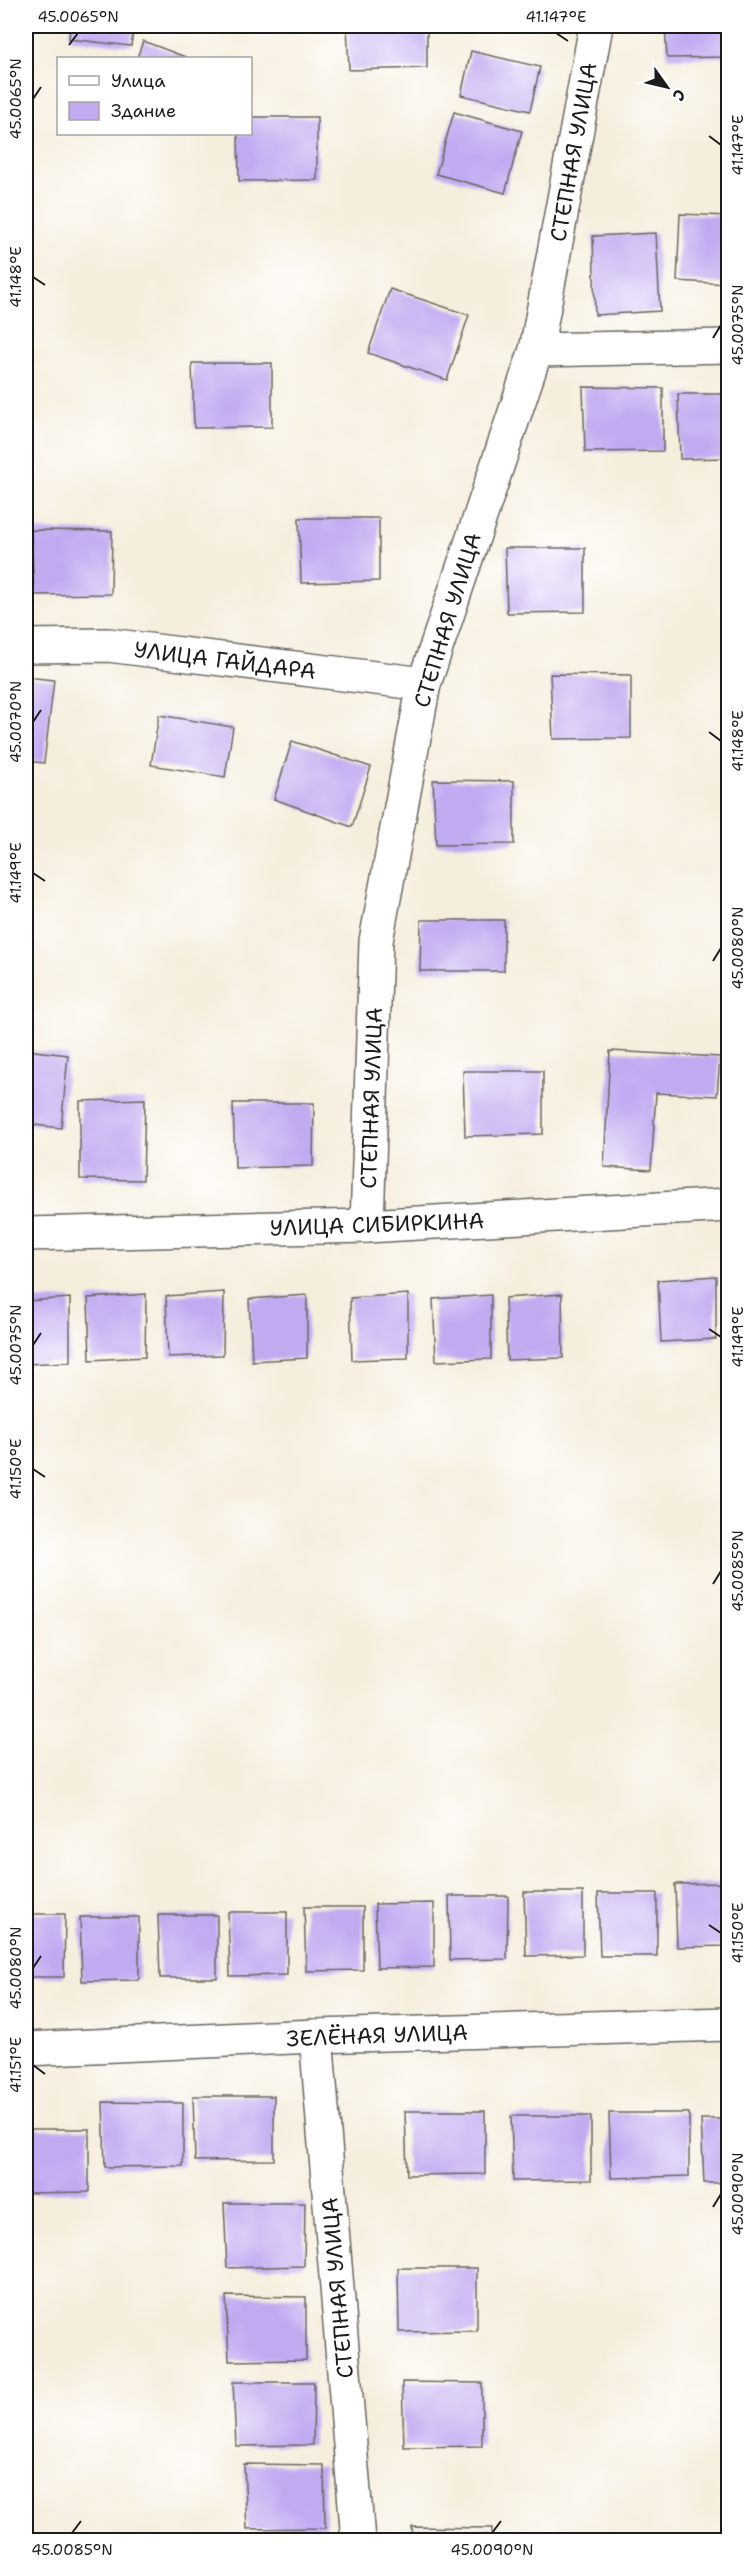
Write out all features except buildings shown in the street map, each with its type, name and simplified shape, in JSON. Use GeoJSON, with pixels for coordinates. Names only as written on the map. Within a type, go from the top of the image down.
{"type":"FeatureCollection","features":[{"type":"Feature","properties":{"kind":"street","name":"СТЕПНАЯ УЛИЦА"},"geometry":{"type":"LineString","coordinates":[[367,1226],[376,942],[424,684],[536,350],[596,26]]}},
{"type":"Feature","properties":{"kind":"street"},"geometry":{"type":"LineString","coordinates":[[536,350],[729,346]]}},
{"type":"Feature","properties":{"kind":"street","name":"УЛИЦА ГАЙДАРА"},"geometry":{"type":"LineString","coordinates":[[26,645],[108,645],[424,684]]}},
{"type":"Feature","properties":{"kind":"street","name":"УЛИЦА СИБИРКИНА"},"geometry":{"type":"LineString","coordinates":[[26,1234],[367,1226],[729,1205]]}},
{"type":"Feature","properties":{"kind":"street","name":"ЗЕЛЁНАЯ УЛИЦА"},"geometry":{"type":"LineString","coordinates":[[26,2049],[316,2036],[729,2024]]}},
{"type":"Feature","properties":{"kind":"street","name":"СТЕПНАЯ УЛИЦА"},"geometry":{"type":"LineString","coordinates":[[316,2036],[358,2541]]}}]}
